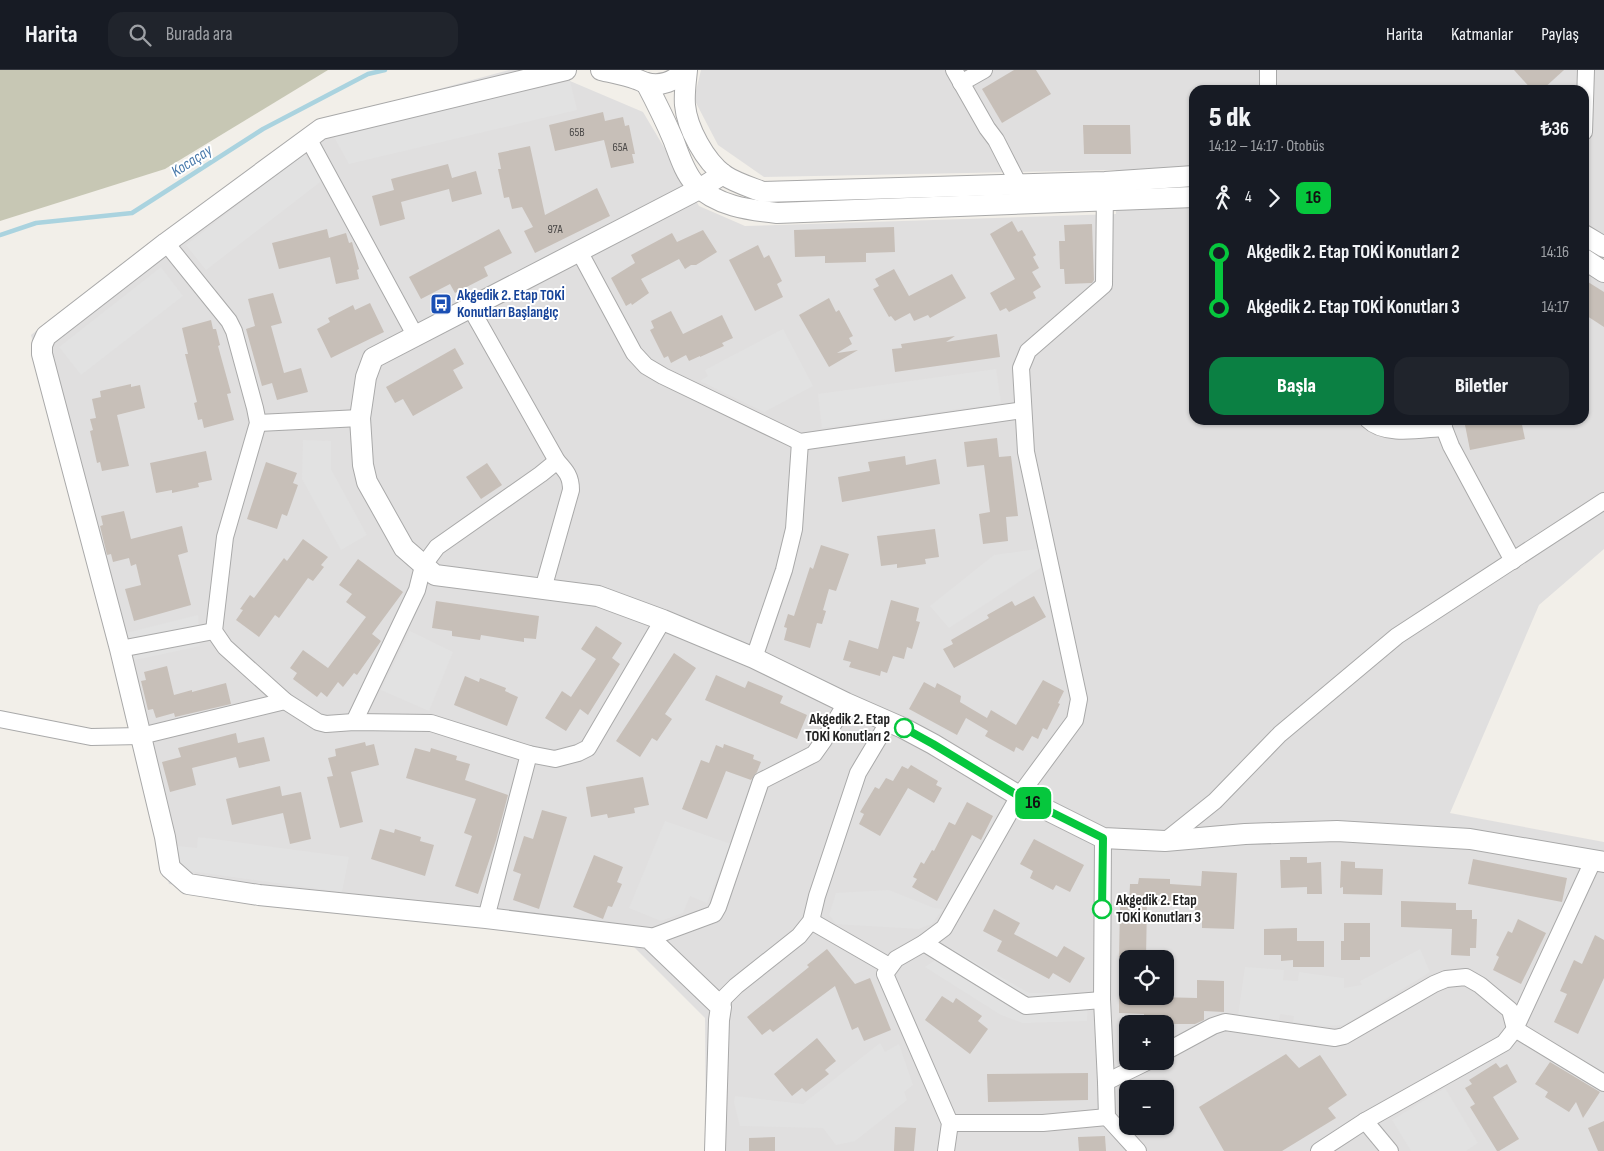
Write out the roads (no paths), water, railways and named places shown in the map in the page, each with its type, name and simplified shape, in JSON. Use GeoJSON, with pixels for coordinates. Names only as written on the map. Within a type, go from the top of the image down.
{"type":"FeatureCollection","features":[{"type":"Feature","properties":{"kind":"street"},"geometry":{"type":"LineString","coordinates":[[566,70],[321,129],[166,243],[46,336],[42,345],[42,354],[120,649],[165,837],[170,868],[188,884],[259,895],[486,918],[649,938],[705,919],[714,914],[761,781],[814,754],[846,703]]}},
{"type":"Feature","properties":{"kind":"street"},"geometry":{"type":"LineString","coordinates":[[601,70],[636,77],[658,85],[669,82],[686,70]]}},
{"type":"Feature","properties":{"kind":"street"},"geometry":{"type":"LineString","coordinates":[[686,70],[685,106],[694,135],[703,151],[723,174],[741,184],[763,192],[1019,185],[1189,197]]}},
{"type":"Feature","properties":{"kind":"street"},"geometry":{"type":"LineString","coordinates":[[984,70],[957,76],[996,140],[1019,185]]}},
{"type":"Feature","properties":{"kind":"street"},"geometry":{"type":"LineString","coordinates":[[1268,70],[1268,85]]}},
{"type":"Feature","properties":{"kind":"street"},"geometry":{"type":"LineString","coordinates":[[1586,70],[1586,85]]}},
{"type":"Feature","properties":{"kind":"street"},"geometry":{"type":"LineString","coordinates":[[636,77],[660,109],[684,168],[695,184],[708,194],[747,210],[777,213],[1105,192],[1189,177]]}},
{"type":"Feature","properties":{"kind":"street"},"geometry":{"type":"LineString","coordinates":[[308,138],[416,335]]}},
{"type":"Feature","properties":{"kind":"street"},"geometry":{"type":"LineString","coordinates":[[723,174],[701,188],[373,358],[366,377],[360,418],[363,465],[367,482],[404,548],[435,575],[598,596],[663,620],[754,658],[846,703],[889,721],[933,744],[1019,796],[1103,838],[1165,841],[1246,834],[1337,831],[1470,839],[1598,862],[1515,1029],[1504,1043],[1365,1121],[1319,1151]]}},
{"type":"Feature","properties":{"kind":"street"},"geometry":{"type":"LineString","coordinates":[[946,1151],[950,1124],[885,974],[889,966],[896,959],[924,944],[944,928],[1019,796],[1075,720],[1080,699],[1026,452],[1021,368],[1028,351],[1104,285],[1105,192]]}},
{"type":"Feature","properties":{"kind":"street"},"geometry":{"type":"LineString","coordinates":[[1589,238],[1604,246]]}},
{"type":"Feature","properties":{"kind":"street"},"geometry":{"type":"LineString","coordinates":[[166,243],[229,321],[234,331],[256,408],[258,423],[225,537],[214,632],[225,647],[286,701],[318,722],[326,724],[354,722],[431,723],[530,754],[555,759],[578,753],[588,748],[663,620]]}},
{"type":"Feature","properties":{"kind":"street"},"geometry":{"type":"LineString","coordinates":[[579,251],[634,353],[646,366],[800,442],[1023,410]]}},
{"type":"Feature","properties":{"kind":"street"},"geometry":{"type":"LineString","coordinates":[[1589,262],[1604,272]]}},
{"type":"Feature","properties":{"kind":"street"},"geometry":{"type":"LineString","coordinates":[[470,307],[557,461],[570,476],[571,490],[543,589]]}},
{"type":"Feature","properties":{"kind":"street"},"geometry":{"type":"LineString","coordinates":[[258,423],[360,418]]}},
{"type":"Feature","properties":{"kind":"street"},"geometry":{"type":"LineString","coordinates":[[1375,425],[1391,431],[1436,425]]}},
{"type":"Feature","properties":{"kind":"street"},"geometry":{"type":"LineString","coordinates":[[1443,425],[1466,476],[1513,561]]}},
{"type":"Feature","properties":{"kind":"street"},"geometry":{"type":"LineString","coordinates":[[754,658],[784,570],[794,529],[800,442]]}},
{"type":"Feature","properties":{"kind":"street"},"geometry":{"type":"LineString","coordinates":[[354,722],[417,590],[424,566],[437,547],[557,461]]}},
{"type":"Feature","properties":{"kind":"street"},"geometry":{"type":"LineString","coordinates":[[1165,841],[1215,801],[1280,734],[1397,636],[1604,501]]}},
{"type":"Feature","properties":{"kind":"street"},"geometry":{"type":"LineString","coordinates":[[120,649],[214,632]]}},
{"type":"Feature","properties":{"kind":"street"},"geometry":{"type":"LineString","coordinates":[[0,720],[91,737],[141,736],[286,701]]}},
{"type":"Feature","properties":{"kind":"street"},"geometry":{"type":"LineString","coordinates":[[715,1151],[719,1020],[724,998],[798,936],[811,921],[817,896],[858,773],[889,721]]}},
{"type":"Feature","properties":{"kind":"street"},"geometry":{"type":"LineString","coordinates":[[486,918],[530,754]]}},
{"type":"Feature","properties":{"kind":"street"},"geometry":{"type":"LineString","coordinates":[[1103,838],[1102,1000],[1107,1117],[1138,1151]]}},
{"type":"Feature","properties":{"kind":"street"},"geometry":{"type":"LineString","coordinates":[[811,921],[889,966]]}},
{"type":"Feature","properties":{"kind":"street"},"geometry":{"type":"LineString","coordinates":[[649,938],[721,1007]]}},
{"type":"Feature","properties":{"kind":"street"},"geometry":{"type":"LineString","coordinates":[[924,944],[1026,1006],[1102,1000]]}},
{"type":"Feature","properties":{"kind":"street"},"geometry":{"type":"LineString","coordinates":[[1174,1047],[1213,1026],[1225,1022],[1335,1038],[1344,1036],[1434,984],[1446,979],[1466,977],[1480,985],[1510,1010],[1515,1029],[1604,1083]]}},
{"type":"Feature","properties":{"kind":"street"},"geometry":{"type":"LineString","coordinates":[[1106,1082],[1131,1070]]}},
{"type":"Feature","properties":{"kind":"street"},"geometry":{"type":"LineString","coordinates":[[950,1124],[1043,1123],[1107,1117]]}},
{"type":"Feature","properties":{"kind":"street"},"geometry":{"type":"LineString","coordinates":[[1365,1121],[1390,1151]]}},
{"type":"Feature","properties":{"kind":"waterway","name":"Kocaçay"},"geometry":{"type":"LineString","coordinates":[[0,235],[36,223],[132,213],[263,129],[368,74],[385,70]]}},
{"type":"Feature","properties":{"kind":"place","name":"Akgedik 2. Etap TOKİ Konutları Başlangıç"},"geometry":{"type":"Point","coordinates":[441,304]}},
{"type":"Feature","properties":{"kind":"place","name":"Akgedik 2. Etap TOKİ Konutları 2"},"geometry":{"type":"Point","coordinates":[904,728]}},
{"type":"Feature","properties":{"kind":"place","name":"Akgedik 2. Etap TOKİ Konutları 3"},"geometry":{"type":"Point","coordinates":[1102,909]}}]}
